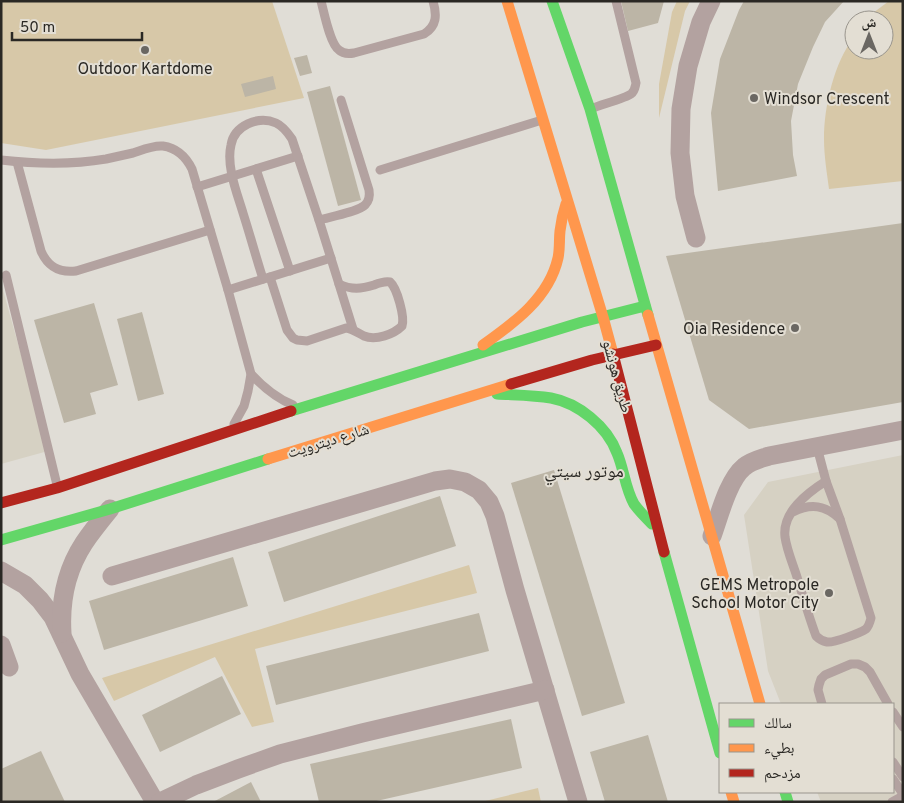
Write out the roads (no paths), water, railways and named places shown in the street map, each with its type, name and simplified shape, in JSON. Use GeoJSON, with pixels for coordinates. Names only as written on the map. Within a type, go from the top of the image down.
{"type":"FeatureCollection","features":[{"type":"Feature","properties":{"kind":"street","name":"طريق هونشو"},"geometry":{"type":"LineString","coordinates":[[507,1],[603,317],[658,530],[719,749]]}},
{"type":"Feature","properties":{"kind":"street"},"geometry":{"type":"LineString","coordinates":[[552,1],[590,109],[760,703]]}},
{"type":"Feature","properties":{"kind":"street"},"geometry":{"type":"LineString","coordinates":[[696,238],[685,196],[680,153],[681,109],[688,66],[701,22],[711,1]]}},
{"type":"Feature","properties":{"kind":"street"},"geometry":{"type":"LineString","coordinates":[[466,357],[528,310],[548,285],[558,259],[561,225],[567,200]]}},
{"type":"Feature","properties":{"kind":"street"},"geometry":{"type":"LineString","coordinates":[[1,503],[57,488],[230,430],[466,357],[582,322],[645,306]]}},
{"type":"Feature","properties":{"kind":"street","name":"شارع ديترويت"},"geometry":{"type":"LineString","coordinates":[[1,540],[110,509],[482,392],[592,360],[656,345]]}},
{"type":"Feature","properties":{"kind":"street"},"geometry":{"type":"LineString","coordinates":[[482,392],[551,398],[567,403],[582,411],[608,436],[616,452],[626,488],[635,505],[658,530]]}},
{"type":"Feature","properties":{"kind":"street"},"geometry":{"type":"LineString","coordinates":[[712,536],[733,479],[743,468],[755,460],[903,430]]}},
{"type":"Feature","properties":{"kind":"street"},"geometry":{"type":"LineString","coordinates":[[112,576],[435,481],[450,479],[466,482],[479,490],[489,502],[495,516],[578,802]]}},
{"type":"Feature","properties":{"kind":"street"},"geometry":{"type":"LineString","coordinates":[[62,636],[62,604],[70,573],[84,544],[110,509]]}},
{"type":"Feature","properties":{"kind":"street"},"geometry":{"type":"LineString","coordinates":[[1,571],[25,585],[40,600],[53,618],[80,674],[155,802]]}},
{"type":"Feature","properties":{"kind":"street"},"geometry":{"type":"LineString","coordinates":[[1,645],[9,667]]}},
{"type":"Feature","properties":{"kind":"street"},"geometry":{"type":"LineString","coordinates":[[160,802],[213,779],[280,754],[545,690]]}},
{"type":"Feature","properties":{"kind":"lane"},"geometry":{"type":"LineString","coordinates":[[321,1],[334,46],[345,54],[424,34],[429,31],[435,22],[436,11],[433,1]]}},
{"type":"Feature","properties":{"kind":"lane"},"geometry":{"type":"LineString","coordinates":[[590,109],[629,96],[636,86],[616,1]]}},
{"type":"Feature","properties":{"kind":"lane"},"geometry":{"type":"LineString","coordinates":[[319,220],[359,209],[366,204],[370,196],[341,100]]}},
{"type":"Feature","properties":{"kind":"lane"},"geometry":{"type":"LineString","coordinates":[[339,284],[357,289],[386,281],[392,284],[395,287],[403,318],[402,326],[395,332],[376,338],[367,337],[353,329],[346,328],[307,341],[293,338],[287,330],[267,278],[232,176],[231,145],[235,134],[243,126],[254,121],[265,120],[276,123],[292,139],[353,329]]}},
{"type":"Feature","properties":{"kind":"lane"},"geometry":{"type":"LineString","coordinates":[[380,170],[542,120]]}},
{"type":"Feature","properties":{"kind":"lane"},"geometry":{"type":"LineString","coordinates":[[1,160],[39,164],[82,162],[164,146],[173,149],[188,161],[228,290],[251,374],[244,406],[230,430]]}},
{"type":"Feature","properties":{"kind":"lane"},"geometry":{"type":"LineString","coordinates":[[197,188],[298,156]]}},
{"type":"Feature","properties":{"kind":"lane"},"geometry":{"type":"LineString","coordinates":[[17,162],[41,251],[48,264],[61,271],[76,271],[210,230]]}},
{"type":"Feature","properties":{"kind":"lane"},"geometry":{"type":"LineString","coordinates":[[256,169],[290,271]]}},
{"type":"Feature","properties":{"kind":"lane"},"geometry":{"type":"LineString","coordinates":[[228,290],[331,258]]}},
{"type":"Feature","properties":{"kind":"lane"},"geometry":{"type":"LineString","coordinates":[[6,274],[57,488]]}},
{"type":"Feature","properties":{"kind":"lane"},"geometry":{"type":"LineString","coordinates":[[251,374],[275,396],[300,408]]}},
{"type":"Feature","properties":{"kind":"lane"},"geometry":{"type":"LineString","coordinates":[[817,447],[826,482],[840,519],[871,618],[870,623],[864,630],[834,642],[827,642],[816,636],[784,535],[787,520],[797,505],[808,494],[826,482]]}},
{"type":"Feature","properties":{"kind":"lane"},"geometry":{"type":"LineString","coordinates":[[792,512],[800,508],[817,506],[834,513],[840,519]]}},
{"type":"Feature","properties":{"kind":"lane"},"geometry":{"type":"LineString","coordinates":[[822,703],[818,690],[821,679],[825,675],[851,664],[858,664],[870,672],[884,703]]}},
{"type":"Feature","properties":{"kind":"lane"},"geometry":{"type":"LineString","coordinates":[[894,714],[903,727]]}},
{"type":"Feature","properties":{"kind":"lane"},"geometry":{"type":"LineString","coordinates":[[894,764],[903,777]]}},
{"type":"Feature","properties":{"kind":"lane"},"geometry":{"type":"LineString","coordinates":[[892,802],[903,795],[894,781]]}},
{"type":"Feature","properties":{"kind":"place","name":"Outdoor Kartdome"},"geometry":{"type":"Point","coordinates":[145,50]}},
{"type":"Feature","properties":{"kind":"place","name":"Windsor Crescent"},"geometry":{"type":"Point","coordinates":[754,98]}},
{"type":"Feature","properties":{"kind":"place","name":"Oia Residence"},"geometry":{"type":"Point","coordinates":[795,328]}},
{"type":"Feature","properties":{"kind":"place","name":"GEMS Metropole School Motor City"},"geometry":{"type":"Point","coordinates":[829,593]}},
{"type":"Feature","properties":{"kind":"district","name":"موتور سيتي"},"geometry":{"type":"Point","coordinates":[584,471]}}]}
